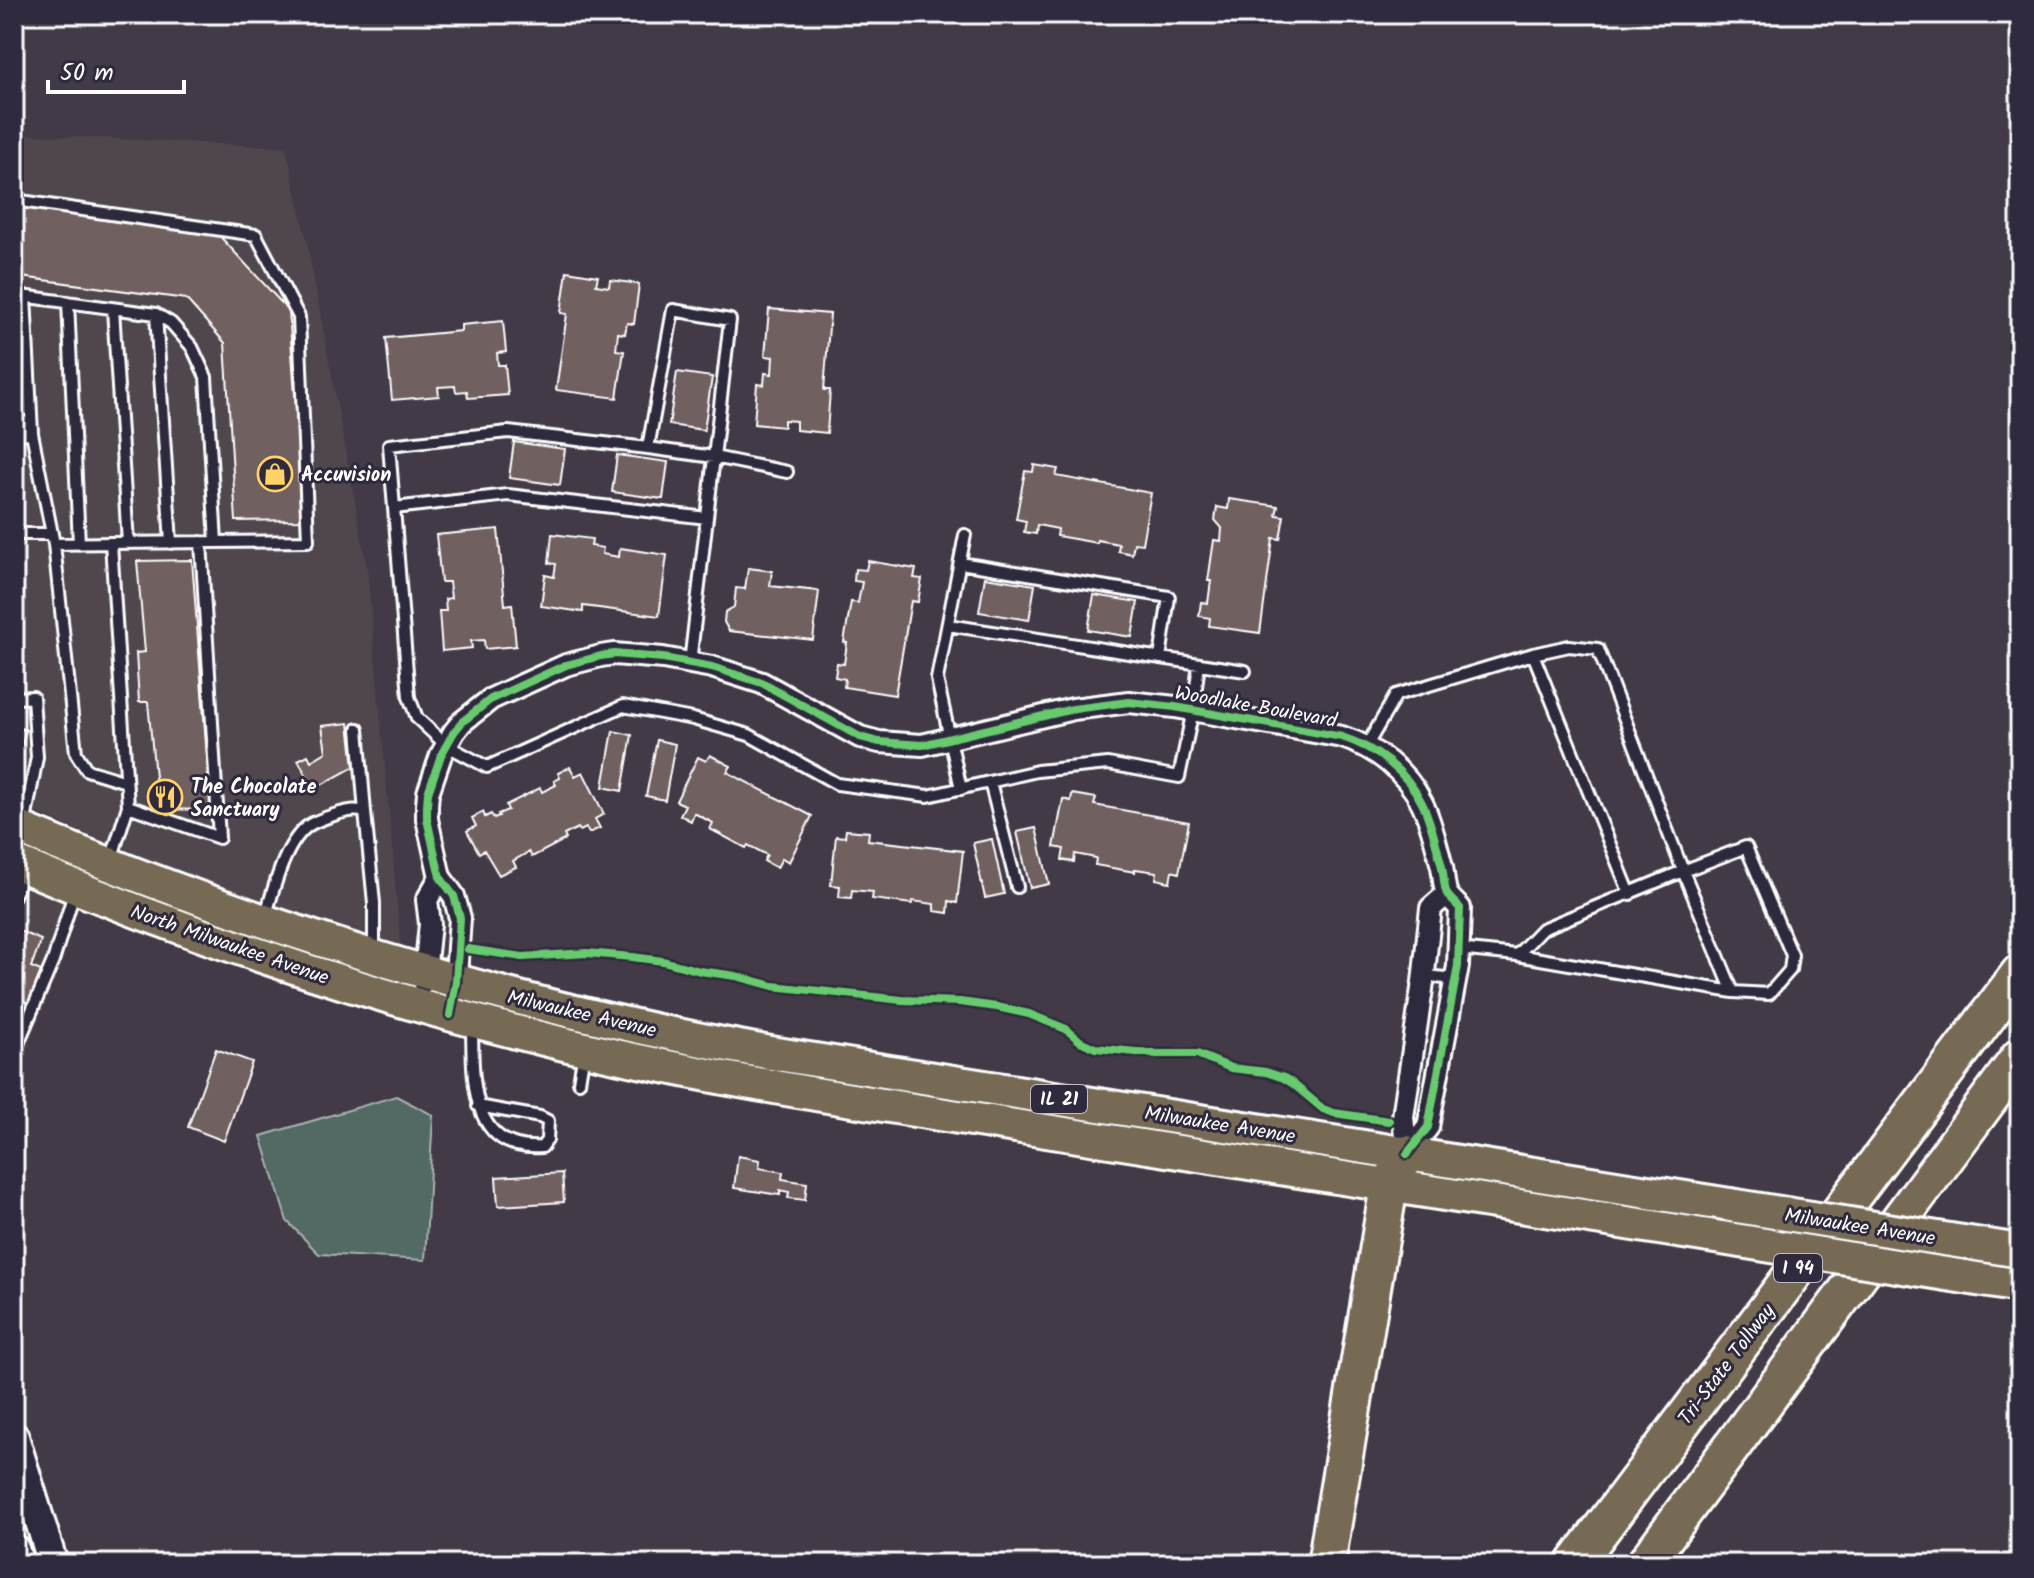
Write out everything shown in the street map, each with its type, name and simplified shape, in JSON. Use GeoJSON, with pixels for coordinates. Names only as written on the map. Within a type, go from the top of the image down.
{"type":"FeatureCollection","features":[{"type":"Feature","properties":{"kind":"highway","name":"Tri-State Tollway"},"geometry":{"type":"LineString","coordinates":[[1575,1564],[2020,973]]}},
{"type":"Feature","properties":{"kind":"highway","name":"I 94"},"geometry":{"type":"LineString","coordinates":[[1645,1564],[2020,1057]]}},
{"type":"Feature","properties":{"kind":"highway"},"geometry":{"type":"LineString","coordinates":[[1326,1564],[1389,1186],[1407,1154]]}},
{"type":"Feature","properties":{"kind":"main road","name":"North Milwaukee Avenue"},"geometry":{"type":"LineString","coordinates":[[19,828],[264,922],[425,973]]}},
{"type":"Feature","properties":{"kind":"main road","name":"North Milwaukee Avenue"},"geometry":{"type":"LineString","coordinates":[[18,875],[75,887],[247,952],[448,1014]]}},
{"type":"Feature","properties":{"kind":"main road","name":"Milwaukee Avenue"},"geometry":{"type":"LineString","coordinates":[[425,973],[602,1019],[713,1042],[2020,1251]]}},
{"type":"Feature","properties":{"kind":"main road","name":"Milwaukee Avenue"},"geometry":{"type":"LineString","coordinates":[[448,1014],[584,1049],[775,1088],[2020,1286]]}},
{"type":"Feature","properties":{"kind":"main road"},"geometry":{"type":"LineString","coordinates":[[14,1437],[53,1564]]}},
{"type":"Feature","properties":{"kind":"main road"},"geometry":{"type":"LineString","coordinates":[[14,1549],[19,1564]]}},
{"type":"Feature","properties":{"kind":"street","name":"Woodlake Boulevard"},"geometry":{"type":"LineString","coordinates":[[448,1014],[456,982],[460,918],[454,896],[440,877],[427,819],[428,793],[436,767],[462,722],[491,699],[566,665],[614,654],[663,658],[744,676],[860,737],[879,742],[922,745],[1073,709],[1129,702],[1193,710],[1342,737],[1379,754],[1395,767],[1423,805],[1442,866],[1447,894],[1460,908],[1456,979],[1428,1127],[1407,1154]]}},
{"type":"Feature","properties":{"kind":"street","name":"Woodlake Boulevard"},"geometry":{"type":"LineString","coordinates":[[440,877],[427,900],[430,924],[425,973],[448,1014]]}},
{"type":"Feature","properties":{"kind":"street"},"geometry":{"type":"LineString","coordinates":[[1407,1154],[1403,1117],[1431,908],[1447,894]]}},
{"type":"Feature","properties":{"kind":"lane"},"geometry":{"type":"LineString","coordinates":[[14,200],[256,235],[299,317],[308,541],[79,544],[14,534]]}},
{"type":"Feature","properties":{"kind":"lane"},"geometry":{"type":"LineString","coordinates":[[126,782],[87,770],[76,753],[53,539],[32,433],[19,296],[156,314],[171,323],[192,347],[206,377],[216,542]]}},
{"type":"Feature","properties":{"kind":"lane"},"geometry":{"type":"LineString","coordinates":[[68,302],[79,544]]}},
{"type":"Feature","properties":{"kind":"lane"},"geometry":{"type":"LineString","coordinates":[[113,309],[128,543]]}},
{"type":"Feature","properties":{"kind":"lane"},"geometry":{"type":"LineString","coordinates":[[648,448],[673,310],[730,320],[690,663]]}},
{"type":"Feature","properties":{"kind":"lane"},"geometry":{"type":"LineString","coordinates":[[156,314],[171,543]]}},
{"type":"Feature","properties":{"kind":"lane"},"geometry":{"type":"LineString","coordinates":[[14,412],[32,433]]}},
{"type":"Feature","properties":{"kind":"lane"},"geometry":{"type":"LineString","coordinates":[[787,472],[714,457],[508,432],[389,445],[409,697],[417,718],[446,745],[487,767],[623,706],[693,719],[749,735],[837,784],[928,796],[1037,771],[1108,764],[1179,777],[1199,664]]}},
{"type":"Feature","properties":{"kind":"lane"},"geometry":{"type":"LineString","coordinates":[[14,434],[32,433]]}},
{"type":"Feature","properties":{"kind":"lane"},"geometry":{"type":"LineString","coordinates":[[394,508],[508,495],[707,518]]}},
{"type":"Feature","properties":{"kind":"lane"},"geometry":{"type":"LineString","coordinates":[[961,789],[937,679],[965,535]]}},
{"type":"Feature","properties":{"kind":"lane"},"geometry":{"type":"LineString","coordinates":[[128,806],[219,838],[201,542]]}},
{"type":"Feature","properties":{"kind":"lane"},"geometry":{"type":"LineString","coordinates":[[110,865],[128,806],[111,543]]}},
{"type":"Feature","properties":{"kind":"lane"},"geometry":{"type":"LineString","coordinates":[[960,563],[1169,597],[1160,658]]}},
{"type":"Feature","properties":{"kind":"lane"},"geometry":{"type":"LineString","coordinates":[[948,625],[1245,671]]}},
{"type":"Feature","properties":{"kind":"lane"},"geometry":{"type":"LineString","coordinates":[[1366,747],[1396,695],[1533,654],[1569,646],[1598,649],[1733,992]]}},
{"type":"Feature","properties":{"kind":"lane"},"geometry":{"type":"LineString","coordinates":[[1533,654],[1630,894]]}},
{"type":"Feature","properties":{"kind":"lane"},"geometry":{"type":"LineString","coordinates":[[14,698],[33,697],[37,757],[19,828]]}},
{"type":"Feature","properties":{"kind":"lane"},"geometry":{"type":"LineString","coordinates":[[358,729],[374,903],[374,958]]}},
{"type":"Feature","properties":{"kind":"lane"},"geometry":{"type":"LineString","coordinates":[[990,782],[1017,887]]}},
{"type":"Feature","properties":{"kind":"lane"},"geometry":{"type":"LineString","coordinates":[[264,922],[283,860],[308,825],[358,809],[365,812]]}},
{"type":"Feature","properties":{"kind":"lane"},"geometry":{"type":"LineString","coordinates":[[1458,949],[1517,955],[1733,992],[1769,994],[1790,970],[1792,955],[1746,847],[1542,929],[1517,955]]}},
{"type":"Feature","properties":{"kind":"lane"},"geometry":{"type":"LineString","coordinates":[[14,1053],[53,961],[75,887]]}},
{"type":"Feature","properties":{"kind":"lane"},"geometry":{"type":"LineString","coordinates":[[1424,976],[1456,979]]}},
{"type":"Feature","properties":{"kind":"lane"},"geometry":{"type":"LineString","coordinates":[[448,1014],[473,1080],[478,1106],[480,1113],[494,1132],[512,1144],[531,1148],[542,1147],[547,1140],[548,1121],[540,1117],[478,1106]]}},
{"type":"Feature","properties":{"kind":"lane"},"geometry":{"type":"LineString","coordinates":[[579,1082],[584,1049]]}},
{"type":"Feature","properties":{"kind":"shaded area"},"geometry":{"type":"Polygon","coordinates":[[[14,134],[286,147],[306,237],[367,566],[401,948],[352,938],[221,894],[14,803],[14,134]]]}},
{"type":"Feature","properties":{"kind":"shaded area"},"geometry":{"type":"Polygon","coordinates":[[[14,874],[80,900],[54,980],[14,1080],[14,874]]]}},
{"type":"Feature","properties":{"kind":"green space"},"geometry":{"type":"Polygon","coordinates":[[[476,1002],[1145,1125],[1145,1130],[1059,1121],[709,1063],[475,1006],[476,1002]]]}},
{"type":"Feature","properties":{"kind":"green space"},"geometry":{"type":"Polygon","coordinates":[[[396,1096],[433,1115],[425,1260],[319,1254],[287,1221],[261,1136],[396,1096]]]}},
{"type":"Feature","properties":{"kind":"building"},"geometry":{"type":"Polygon","coordinates":[[[14,207],[216,232],[289,311],[304,520],[236,521],[225,343],[186,299],[14,276],[14,207]]]}},
{"type":"Feature","properties":{"kind":"building"},"geometry":{"type":"Polygon","coordinates":[[[567,271],[598,276],[596,285],[609,287],[610,280],[639,284],[634,324],[627,323],[625,334],[618,333],[616,350],[624,351],[617,398],[556,390],[567,314],[561,313],[567,271]]]}},
{"type":"Feature","properties":{"kind":"building"},"geometry":{"type":"Polygon","coordinates":[[[769,309],[830,314],[824,390],[830,390],[827,433],[796,430],[796,421],[784,420],[784,427],[754,424],[757,384],[764,385],[765,373],[772,374],[773,357],[765,356],[769,309]]]}},
{"type":"Feature","properties":{"kind":"building"},"geometry":{"type":"Polygon","coordinates":[[[503,321],[506,352],[497,353],[498,365],[505,365],[508,395],[468,398],[467,391],[456,392],[455,386],[438,387],[439,396],[392,400],[386,338],[461,331],[461,325],[503,321]]]}},
{"type":"Feature","properties":{"kind":"building"},"geometry":{"type":"Polygon","coordinates":[[[677,372],[712,377],[704,430],[669,425],[677,372]]]}},
{"type":"Feature","properties":{"kind":"building"},"geometry":{"type":"Polygon","coordinates":[[[514,442],[565,449],[560,485],[509,478],[514,442]]]}},
{"type":"Feature","properties":{"kind":"building"},"geometry":{"type":"Polygon","coordinates":[[[617,455],[668,462],[663,499],[612,492],[617,455]]]}},
{"type":"Feature","properties":{"kind":"building"},"geometry":{"type":"Polygon","coordinates":[[[1034,465],[1058,469],[1056,476],[1151,493],[1142,544],[1134,543],[1132,554],[1118,551],[1119,544],[1057,536],[1058,529],[1037,525],[1036,534],[1024,532],[1026,521],[1016,519],[1025,471],[1033,472],[1034,465]]]}},
{"type":"Feature","properties":{"kind":"building"},"geometry":{"type":"Polygon","coordinates":[[[1229,499],[1278,506],[1276,515],[1284,516],[1280,539],[1273,538],[1260,633],[1209,626],[1210,618],[1199,616],[1201,602],[1208,603],[1214,540],[1221,541],[1222,528],[1215,520],[1217,507],[1228,509],[1229,499]]]}},
{"type":"Feature","properties":{"kind":"building"},"geometry":{"type":"Polygon","coordinates":[[[498,529],[505,605],[512,604],[516,646],[485,649],[484,640],[471,641],[472,648],[442,651],[439,611],[446,611],[445,599],[451,598],[449,582],[441,582],[436,535],[498,529]]]}},
{"type":"Feature","properties":{"kind":"building"},"geometry":{"type":"Polygon","coordinates":[[[552,534],[592,539],[591,546],[603,548],[602,554],[619,557],[620,548],[667,555],[659,616],[583,606],[583,612],[541,606],[545,575],[554,577],[556,564],[549,563],[552,534]]]}},
{"type":"Feature","properties":{"kind":"building"},"geometry":{"type":"Polygon","coordinates":[[[192,560],[211,810],[158,809],[148,702],[139,702],[136,653],[145,652],[137,561],[192,560]]]}},
{"type":"Feature","properties":{"kind":"building"},"geometry":{"type":"Polygon","coordinates":[[[868,561],[916,569],[914,578],[922,579],[918,602],[911,601],[895,695],[844,687],[845,679],[835,677],[837,663],[844,664],[847,643],[844,642],[851,602],[858,603],[862,582],[854,581],[855,569],[866,570],[868,561]]]}},
{"type":"Feature","properties":{"kind":"building"},"geometry":{"type":"Polygon","coordinates":[[[748,568],[772,571],[770,586],[819,591],[813,640],[729,631],[724,622],[725,612],[734,607],[736,588],[745,589],[748,568]]]}},
{"type":"Feature","properties":{"kind":"building"},"geometry":{"type":"Polygon","coordinates":[[[985,577],[1035,585],[1029,620],[979,612],[985,577]]]}},
{"type":"Feature","properties":{"kind":"building"},"geometry":{"type":"Polygon","coordinates":[[[1094,595],[1138,602],[1132,637],[1088,630],[1094,595]]]}},
{"type":"Feature","properties":{"kind":"building"},"geometry":{"type":"Polygon","coordinates":[[[349,723],[354,767],[314,789],[298,760],[308,755],[311,761],[326,752],[322,726],[349,723]]]}},
{"type":"Feature","properties":{"kind":"building"},"geometry":{"type":"Polygon","coordinates":[[[14,726],[26,730],[16,766],[14,765],[14,726]]]}},
{"type":"Feature","properties":{"kind":"building"},"geometry":{"type":"Polygon","coordinates":[[[613,731],[632,735],[622,791],[603,787],[613,731]]]}},
{"type":"Feature","properties":{"kind":"building"},"geometry":{"type":"Polygon","coordinates":[[[657,740],[675,744],[665,800],[646,796],[657,740]]]}},
{"type":"Feature","properties":{"kind":"building"},"geometry":{"type":"Polygon","coordinates":[[[710,755],[731,766],[727,772],[812,816],[789,862],[782,858],[777,868],[764,861],[767,855],[710,829],[713,823],[694,813],[691,821],[680,815],[685,805],[676,801],[698,757],[706,761],[710,755]]]}},
{"type":"Feature","properties":{"kind":"building"},"geometry":{"type":"Polygon","coordinates":[[[570,767],[575,776],[583,772],[604,814],[595,819],[600,828],[589,833],[586,828],[580,831],[578,828],[564,835],[566,839],[532,857],[529,852],[513,861],[516,867],[499,875],[484,850],[479,853],[467,831],[476,826],[472,818],[483,812],[485,817],[491,814],[494,818],[499,816],[508,810],[506,805],[540,788],[542,792],[556,785],[554,781],[560,778],[558,773],[570,767]]]}},
{"type":"Feature","properties":{"kind":"building"},"geometry":{"type":"Polygon","coordinates":[[[1072,794],[1096,798],[1094,805],[1189,822],[1179,873],[1172,871],[1170,882],[1156,879],[1157,872],[1135,869],[1135,872],[1095,865],[1096,858],[1075,854],[1074,862],[1062,860],[1064,849],[1054,847],[1063,799],[1071,801],[1072,794]]]}},
{"type":"Feature","properties":{"kind":"building"},"geometry":{"type":"Polygon","coordinates":[[[1036,828],[1049,884],[1030,888],[1017,832],[1036,828]]]}},
{"type":"Feature","properties":{"kind":"building"},"geometry":{"type":"Polygon","coordinates":[[[846,830],[869,832],[868,840],[963,851],[957,903],[949,901],[948,913],[934,911],[934,904],[872,899],[873,892],[852,890],[851,898],[839,897],[840,886],[831,885],[836,836],[845,837],[846,830]]]}},
{"type":"Feature","properties":{"kind":"building"},"geometry":{"type":"Polygon","coordinates":[[[992,839],[1004,894],[985,898],[973,843],[992,839]]]}},
{"type":"Feature","properties":{"kind":"building"},"geometry":{"type":"Polygon","coordinates":[[[14,929],[41,940],[31,967],[41,971],[29,1003],[18,999],[14,1011],[14,929]]]}},
{"type":"Feature","properties":{"kind":"building"},"geometry":{"type":"Polygon","coordinates":[[[216,1049],[252,1062],[224,1141],[188,1127],[216,1049]]]}},
{"type":"Feature","properties":{"kind":"building"},"geometry":{"type":"Polygon","coordinates":[[[738,1156],[760,1160],[759,1168],[783,1172],[782,1179],[807,1183],[805,1200],[788,1198],[789,1192],[780,1190],[780,1195],[734,1188],[738,1156]]]}},
{"type":"Feature","properties":{"kind":"building"},"geometry":{"type":"Polygon","coordinates":[[[562,1173],[564,1202],[498,1206],[496,1177],[562,1173]]]}},
{"type":"Feature","properties":{"kind":"cycle path"},"geometry":{"type":"LineString","coordinates":[[450,1015],[456,982],[460,918],[454,896],[440,877],[427,819],[428,793],[441,755],[462,722],[491,699],[566,665],[614,654],[663,658],[712,667],[762,683],[860,737],[879,742],[922,745],[1073,709],[1129,702],[1175,707],[1342,737],[1355,742],[1378,754],[1399,771],[1422,803],[1435,840],[1447,894],[1460,908],[1458,966],[1428,1127],[1407,1154]]}},
{"type":"Feature","properties":{"kind":"cycle path"},"geometry":{"type":"LineString","coordinates":[[468,949],[523,957],[587,953],[632,957],[773,986],[997,1007],[1029,1014],[1066,1029],[1095,1048],[1197,1054],[1231,1068],[1266,1072],[1292,1083],[1323,1109],[1389,1121]]}},
{"type":"Feature","properties":{"kind":"place","name":"Accuvision"},"geometry":{"type":"Point","coordinates":[275,474]}},
{"type":"Feature","properties":{"kind":"place","name":"The Chocolate Sanctuary"},"geometry":{"type":"Point","coordinates":[165,797]}}]}
